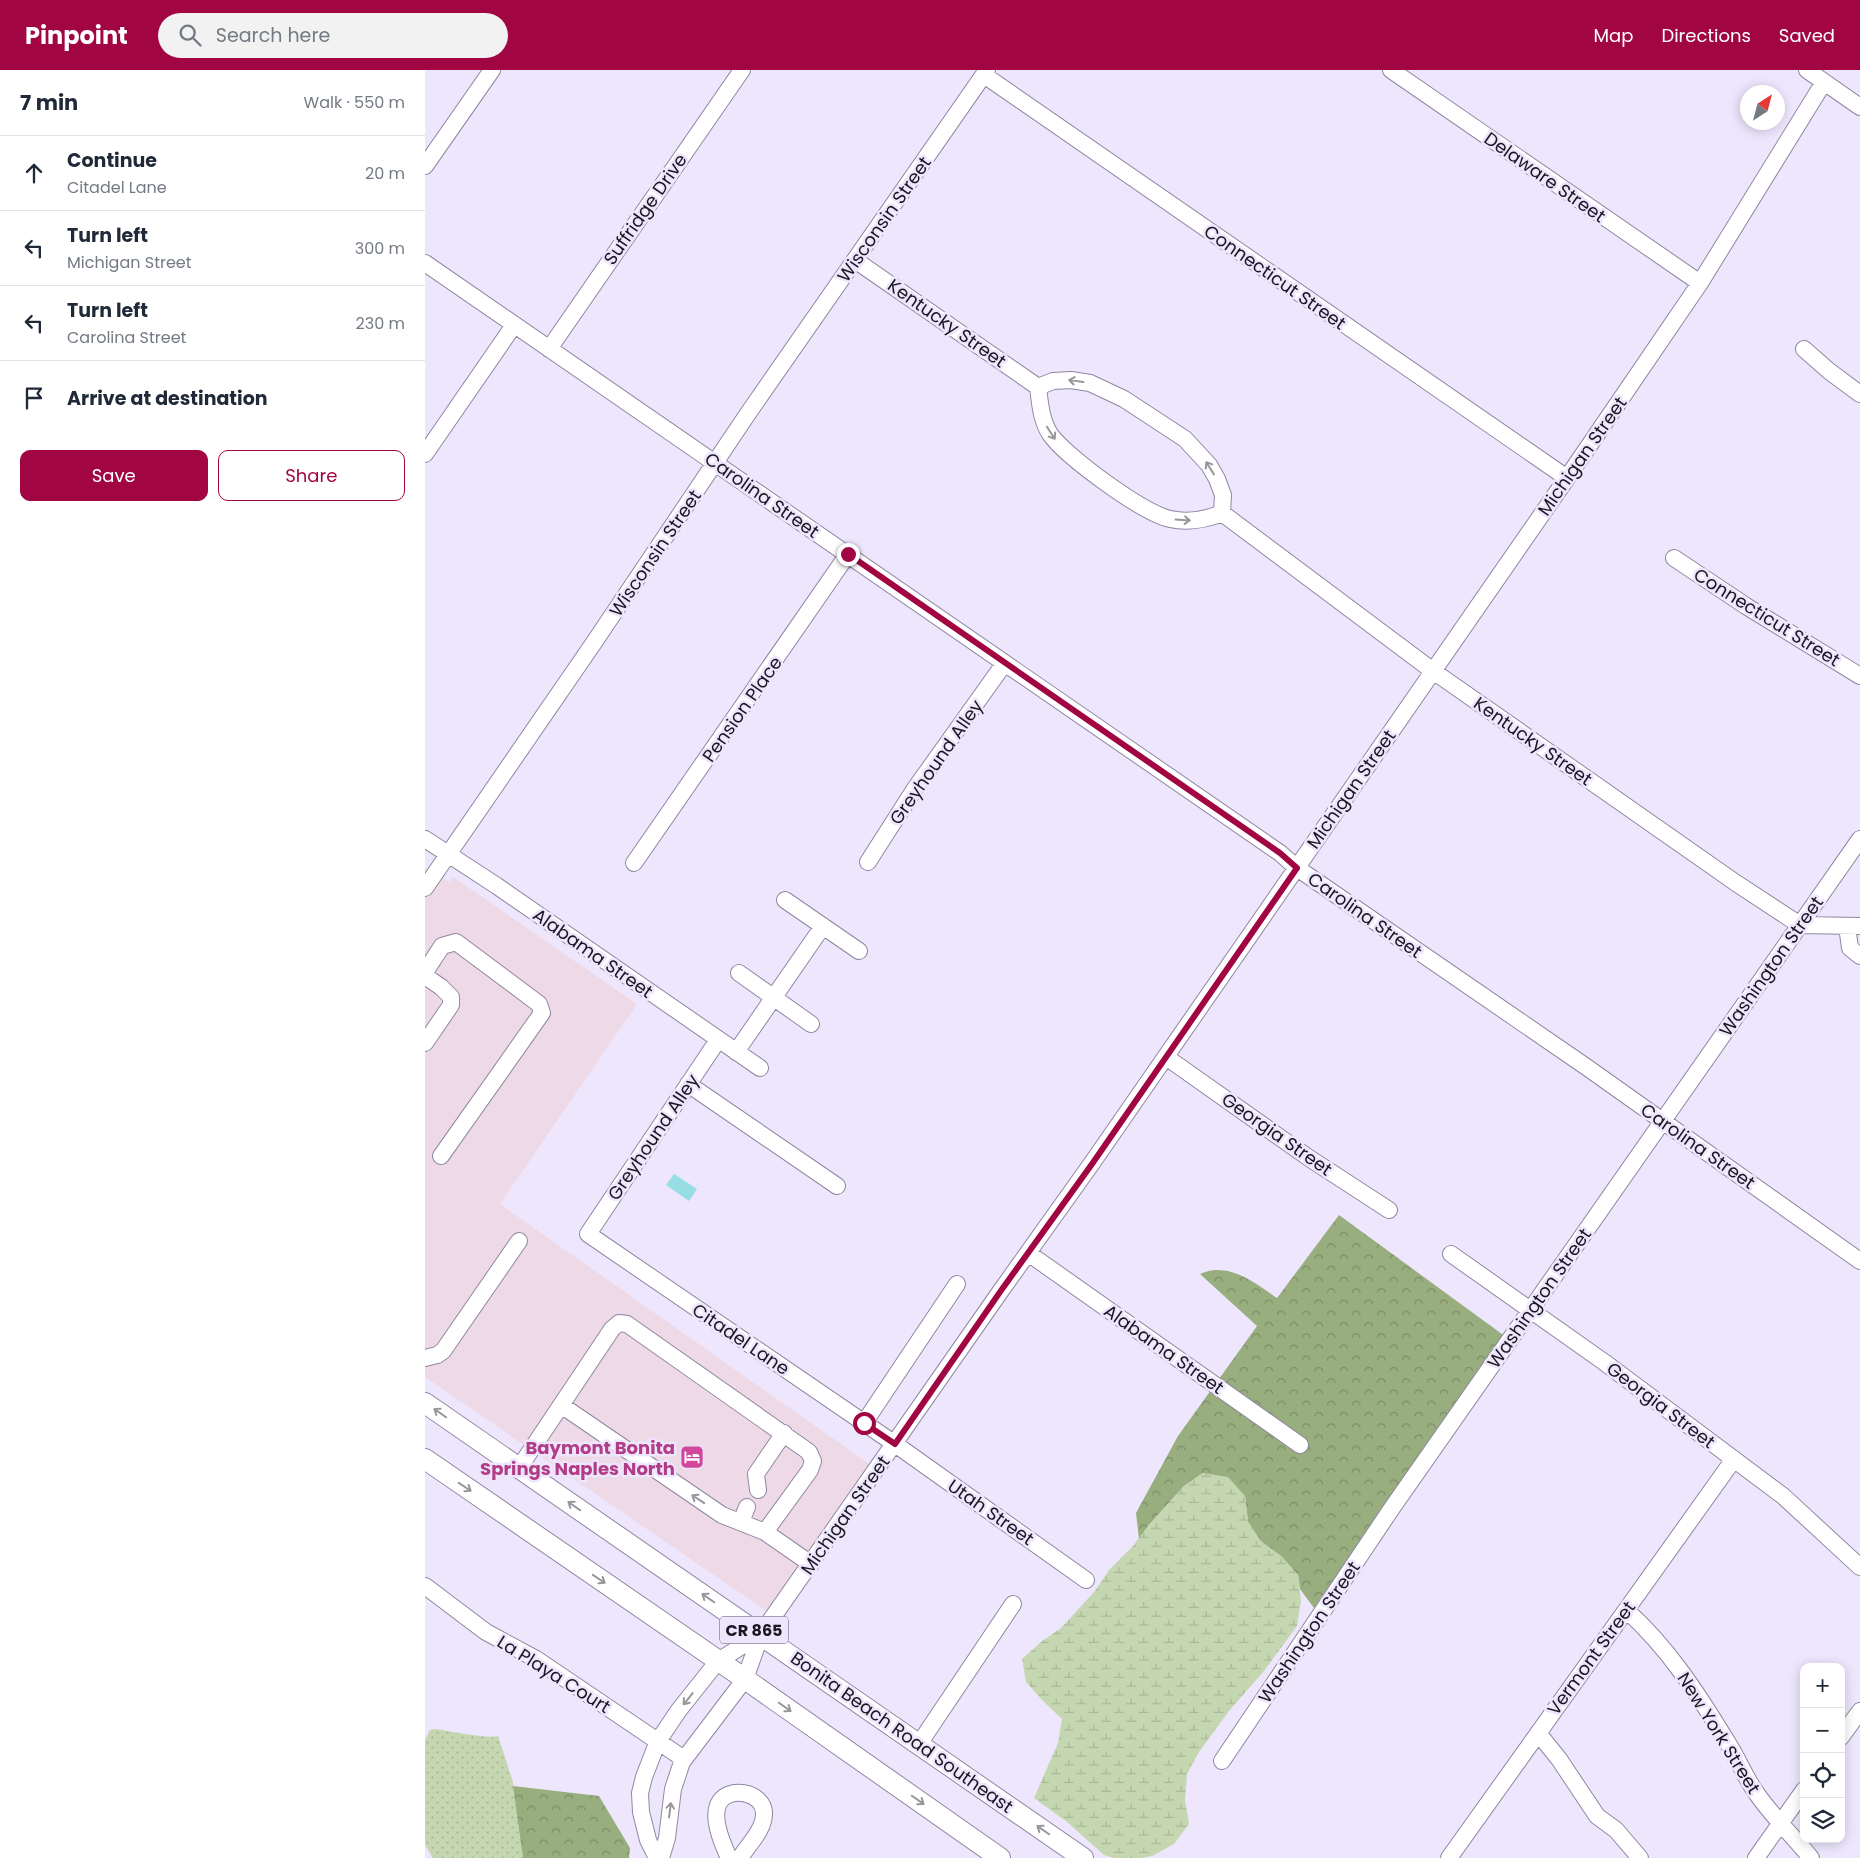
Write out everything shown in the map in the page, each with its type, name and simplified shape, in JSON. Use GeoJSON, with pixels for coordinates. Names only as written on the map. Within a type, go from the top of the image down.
{"type":"FeatureCollection","features":[{"type":"Feature","properties":{"kind":"main road","name":"Bonita Beach Road Southeast"},"geometry":{"type":"LineString","coordinates":[[425,1403],[1083,1858]]}},
{"type":"Feature","properties":{"kind":"main road","name":"CR 865"},"geometry":{"type":"LineString","coordinates":[[425,1459],[745,1679],[1000,1858]]}},
{"type":"Feature","properties":{"kind":"street"},"geometry":{"type":"LineString","coordinates":[[425,166],[492,70]]}},
{"type":"Feature","properties":{"kind":"street","name":"Suffridge Drive"},"geometry":{"type":"LineString","coordinates":[[549,348],[742,70]]}},
{"type":"Feature","properties":{"kind":"street","name":"Delaware Street"},"geometry":{"type":"LineString","coordinates":[[1391,70],[1700,283]]}},
{"type":"Feature","properties":{"kind":"street"},"geometry":{"type":"LineString","coordinates":[[1807,70],[1860,107]]}},
{"type":"Feature","properties":{"kind":"street","name":"Wisconsin Street"},"geometry":{"type":"LineString","coordinates":[[425,888],[715,463],[986,73]]}},
{"type":"Feature","properties":{"kind":"street","name":"Connecticut Street"},"geometry":{"type":"LineString","coordinates":[[986,73],[1567,478]]}},
{"type":"Feature","properties":{"kind":"street","name":"Michigan Street"},"geometry":{"type":"LineString","coordinates":[[761,1634],[1028,1254],[1567,478],[1700,283],[1824,82]]}},
{"type":"Feature","properties":{"kind":"street","name":"Kentucky Street"},"geometry":{"type":"LineString","coordinates":[[855,260],[1038,387]]}},
{"type":"Feature","properties":{"kind":"street","name":"Carolina Street"},"geometry":{"type":"LineString","coordinates":[[425,263],[1272,848],[1297,868],[1663,1121],[1860,1261]]}},
{"type":"Feature","properties":{"kind":"street"},"geometry":{"type":"LineString","coordinates":[[425,454],[514,325]]}},
{"type":"Feature","properties":{"kind":"street"},"geometry":{"type":"LineString","coordinates":[[1804,348],[1829,371],[1860,394]]}},
{"type":"Feature","properties":{"kind":"street"},"geometry":{"type":"LineString","coordinates":[[1071,380],[1090,383],[1124,399],[1185,439],[1209,465],[1217,480],[1223,495],[1222,513],[1205,520],[1170,519],[1152,513],[1104,481],[1068,454],[1049,433],[1042,418],[1038,387],[1053,381],[1071,380]]}},
{"type":"Feature","properties":{"kind":"street","name":"Kentucky Street"},"geometry":{"type":"LineString","coordinates":[[1222,513],[1433,670],[1736,883],[1800,925]]}},
{"type":"Feature","properties":{"kind":"street","name":"Pension Place"},"geometry":{"type":"LineString","coordinates":[[634,863],[848,554]]}},
{"type":"Feature","properties":{"kind":"street","name":"Connecticut Street"},"geometry":{"type":"LineString","coordinates":[[1674,558],[1746,606],[1860,676]]}},
{"type":"Feature","properties":{"kind":"street","name":"Greyhound Alley"},"geometry":{"type":"LineString","coordinates":[[868,862],[914,790],[1004,664]]}},
{"type":"Feature","properties":{"kind":"street","name":"Alabama Street"},"geometry":{"type":"LineString","coordinates":[[425,839],[497,886],[760,1068]]}},
{"type":"Feature","properties":{"kind":"street","name":"Washington Street"},"geometry":{"type":"LineString","coordinates":[[1222,1761],[1324,1607],[1860,839]]}},
{"type":"Feature","properties":{"kind":"street"},"geometry":{"type":"LineString","coordinates":[[785,900],[859,951]]}},
{"type":"Feature","properties":{"kind":"street"},"geometry":{"type":"LineString","coordinates":[[1800,925],[1853,926],[1850,948],[1860,956]]}},
{"type":"Feature","properties":{"kind":"street"},"geometry":{"type":"LineString","coordinates":[[736,1052],[823,926]]}},
{"type":"Feature","properties":{"kind":"street"},"geometry":{"type":"LineString","coordinates":[[425,1043],[451,1005],[451,997],[425,974],[442,946],[456,942],[539,1004],[542,1013],[441,1156]]}},
{"type":"Feature","properties":{"kind":"street"},"geometry":{"type":"LineString","coordinates":[[739,973],[811,1024]]}},
{"type":"Feature","properties":{"kind":"street","name":"Greyhound Alley"},"geometry":{"type":"LineString","coordinates":[[588,1234],[718,1040]]}},
{"type":"Feature","properties":{"kind":"street","name":"Georgia Street"},"geometry":{"type":"LineString","coordinates":[[1165,1057],[1309,1158],[1389,1210]]}},
{"type":"Feature","properties":{"kind":"street"},"geometry":{"type":"LineString","coordinates":[[688,1084],[837,1186]]}},
{"type":"Feature","properties":{"kind":"street","name":"Citadel Lane"},"geometry":{"type":"LineString","coordinates":[[588,1234],[895,1444]]}},
{"type":"Feature","properties":{"kind":"street"},"geometry":{"type":"LineString","coordinates":[[425,1358],[437,1355],[443,1351],[519,1241]]}},
{"type":"Feature","properties":{"kind":"street","name":"Alabama Street"},"geometry":{"type":"LineString","coordinates":[[1028,1254],[1300,1445]]}},
{"type":"Feature","properties":{"kind":"street","name":"Georgia Street"},"geometry":{"type":"LineString","coordinates":[[1451,1254],[1783,1496],[1860,1567]]}},
{"type":"Feature","properties":{"kind":"street"},"geometry":{"type":"LineString","coordinates":[[864,1423],[957,1284]]}},
{"type":"Feature","properties":{"kind":"street"},"geometry":{"type":"LineString","coordinates":[[519,1468],[612,1329],[619,1323],[627,1324],[809,1452],[813,1460],[810,1470],[765,1532]]}},
{"type":"Feature","properties":{"kind":"street"},"geometry":{"type":"LineString","coordinates":[[561,1405],[721,1515],[765,1532],[811,1564]]}},
{"type":"Feature","properties":{"kind":"street"},"geometry":{"type":"LineString","coordinates":[[758,1490],[756,1474],[784,1434]]}},
{"type":"Feature","properties":{"kind":"street","name":"Utah Street"},"geometry":{"type":"LineString","coordinates":[[895,1444],[1086,1580]]}},
{"type":"Feature","properties":{"kind":"street","name":"Vermont Street"},"geometry":{"type":"LineString","coordinates":[[1449,1858],[1734,1459]]}},
{"type":"Feature","properties":{"kind":"street"},"geometry":{"type":"LineString","coordinates":[[741,1522],[747,1507]]}},
{"type":"Feature","properties":{"kind":"street","name":"La Playa Court"},"geometry":{"type":"LineString","coordinates":[[425,1586],[486,1632],[535,1660],[684,1759]]}},
{"type":"Feature","properties":{"kind":"street"},"geometry":{"type":"LineString","coordinates":[[919,1744],[1013,1604]]}},
{"type":"Feature","properties":{"kind":"street","name":"New York Street"},"geometry":{"type":"LineString","coordinates":[[1626,1610],[1644,1625],[1692,1687],[1729,1745],[1756,1793],[1780,1824],[1811,1858]]}},
{"type":"Feature","properties":{"kind":"street"},"geometry":{"type":"LineString","coordinates":[[657,1858],[648,1840],[641,1812],[640,1793],[644,1776],[658,1741],[679,1710],[718,1661],[761,1634]]}},
{"type":"Feature","properties":{"kind":"street"},"geometry":{"type":"LineString","coordinates":[[661,1858],[667,1838],[673,1789],[684,1759],[745,1679],[761,1634]]}},
{"type":"Feature","properties":{"kind":"street"},"geometry":{"type":"LineString","coordinates":[[1845,1732],[1860,1711]]}},
{"type":"Feature","properties":{"kind":"street"},"geometry":{"type":"LineString","coordinates":[[1538,1733],[1559,1759],[1597,1816],[1616,1830],[1640,1858]]}},
{"type":"Feature","properties":{"kind":"street"},"geometry":{"type":"LineString","coordinates":[[729,1858],[719,1829],[718,1805],[729,1794],[740,1792],[750,1795],[760,1802],[764,1812],[762,1826],[740,1858]]}},
{"type":"Feature","properties":{"kind":"street"},"geometry":{"type":"LineString","coordinates":[[1756,1858],[1800,1796]]}},
{"type":"Feature","properties":{"kind":"shaded area"},"geometry":{"type":"Polygon","coordinates":[[[425,868],[449,882],[453,877],[637,1004],[500,1204],[882,1473],[781,1621],[425,1377],[425,868]]]}},
{"type":"Feature","properties":{"kind":"shaded area"},"geometry":{"type":"Polygon","coordinates":[[[674,1174],[697,1189],[689,1201],[666,1185],[674,1174]]]}},
{"type":"Feature","properties":{"kind":"green space"},"geometry":{"type":"Polygon","coordinates":[[[1339,1215],[1506,1337],[1314,1608],[1300,1589],[1298,1575],[1281,1556],[1261,1542],[1248,1522],[1245,1496],[1203,1473],[1184,1486],[1148,1526],[1139,1539],[1136,1513],[1178,1436],[1257,1326],[1200,1274],[1221,1270],[1241,1275],[1277,1298],[1339,1215]]]}},
{"type":"Feature","properties":{"kind":"green space"},"geometry":{"type":"Polygon","coordinates":[[[1203,1473],[1228,1477],[1245,1496],[1248,1522],[1261,1541],[1281,1556],[1298,1575],[1301,1601],[1297,1626],[1264,1671],[1229,1711],[1199,1752],[1187,1774],[1185,1800],[1189,1824],[1174,1844],[1152,1856],[1114,1858],[1104,1855],[1067,1822],[1034,1798],[1058,1743],[1062,1719],[1026,1682],[1022,1659],[1061,1628],[1095,1591],[1109,1570],[1133,1546],[1148,1526],[1184,1486],[1203,1473]]]}},
{"type":"Feature","properties":{"kind":"green space"},"geometry":{"type":"Polygon","coordinates":[[[435,1729],[477,1736],[498,1736],[513,1782],[523,1858],[433,1858],[425,1845],[425,1740],[430,1730],[435,1729]]]}},
{"type":"Feature","properties":{"kind":"green space"},"geometry":{"type":"Polygon","coordinates":[[[513,1786],[599,1796],[630,1848],[629,1858],[523,1858],[513,1786]]]}},
{"type":"Feature","properties":{"kind":"place","name":"Baymont Bonita Springs Naples North"},"geometry":{"type":"Point","coordinates":[692,1457]}},
{"type":"Feature","properties":{"kind":"route"},"geometry":{"type":"LineString","coordinates":[[848,554],[1004,664],[1280,853],[1297,868],[895,1444],[864,1423]]}}]}
